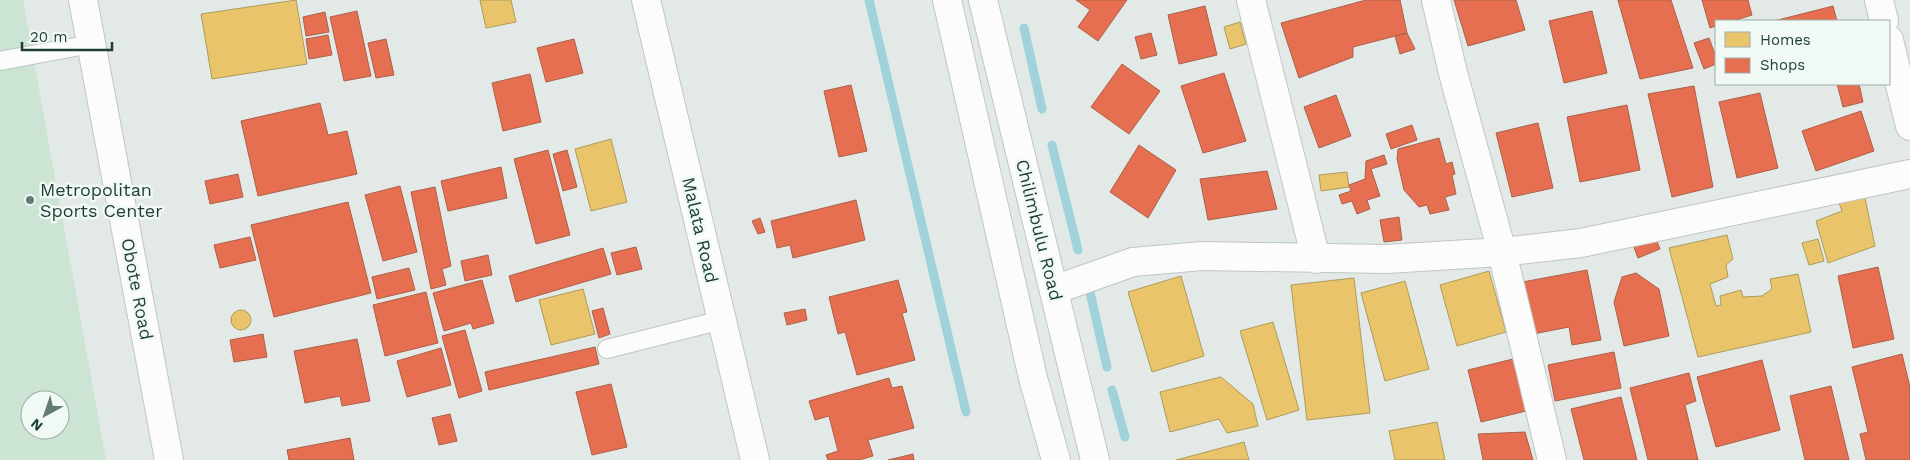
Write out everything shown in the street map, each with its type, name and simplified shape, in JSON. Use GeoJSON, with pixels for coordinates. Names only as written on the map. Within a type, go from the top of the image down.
{"type":"FeatureCollection","features":[{"type":"Feature","properties":{"kind":"street","name":"Obote Road"},"geometry":{"type":"LineString","coordinates":[[83,0],[169,460]]}},
{"type":"Feature","properties":{"kind":"street","name":"Malata Road"},"geometry":{"type":"LineString","coordinates":[[646,0],[755,460]]}},
{"type":"Feature","properties":{"kind":"street","name":"Chilimbulu Road"},"geometry":{"type":"LineString","coordinates":[[948,0],[1031,368],[1056,460]]}},
{"type":"Feature","properties":{"kind":"street","name":"Chilimbulu Road"},"geometry":{"type":"LineString","coordinates":[[983,0],[1095,460]]}},
{"type":"Feature","properties":{"kind":"street"},"geometry":{"type":"LineString","coordinates":[[1251,0],[1316,260]]}},
{"type":"Feature","properties":{"kind":"street"},"geometry":{"type":"LineString","coordinates":[[1436,0],[1453,73],[1502,252],[1552,460]]}},
{"type":"Feature","properties":{"kind":"street"},"geometry":{"type":"LineString","coordinates":[[1879,0],[1884,20]]}},
{"type":"Feature","properties":{"kind":"street"},"geometry":{"type":"LineString","coordinates":[[1890,44],[1910,126]]}},
{"type":"Feature","properties":{"kind":"street"},"geometry":{"type":"LineString","coordinates":[[1054,290],[1132,262],[1202,256],[1316,260],[1386,259],[1502,252],[1581,243],[1910,174]]}},
{"type":"Feature","properties":{"kind":"lane"},"geometry":{"type":"LineString","coordinates":[[0,61],[91,44]]}},
{"type":"Feature","properties":{"kind":"lane"},"geometry":{"type":"LineString","coordinates":[[607,349],[722,320]]}},
{"type":"Feature","properties":{"kind":"green space","name":"Metropolitan Sports Center"},"geometry":{"type":"Polygon","coordinates":[[[0,0],[23,0],[106,460],[0,460],[0,0]]]}},
{"type":"Feature","properties":{"kind":"building: Homes"},"geometry":{"type":"Polygon","coordinates":[[[296,0],[307,64],[212,79],[201,14],[296,0]]]}},
{"type":"Feature","properties":{"kind":"building: Homes"},"geometry":{"type":"Polygon","coordinates":[[[480,0],[511,0],[516,22],[486,28],[480,0]]]}},
{"type":"Feature","properties":{"kind":"building: Homes"},"geometry":{"type":"Polygon","coordinates":[[[1240,22],[1246,44],[1230,49],[1224,27],[1240,22]]]}},
{"type":"Feature","properties":{"kind":"building: Homes"},"geometry":{"type":"Polygon","coordinates":[[[611,139],[627,202],[591,211],[575,149],[611,139]]]}},
{"type":"Feature","properties":{"kind":"building: Homes"},"geometry":{"type":"Polygon","coordinates":[[[1347,172],[1349,187],[1321,191],[1319,175],[1347,172]]]}},
{"type":"Feature","properties":{"kind":"building: Homes"},"geometry":{"type":"Polygon","coordinates":[[[1864,193],[1875,246],[1828,263],[1816,221],[1842,211],[1838,200],[1864,193]]]}},
{"type":"Feature","properties":{"kind":"building: Homes"},"geometry":{"type":"Polygon","coordinates":[[[1727,235],[1733,259],[1726,265],[1728,277],[1710,284],[1716,306],[1721,305],[1720,296],[1741,290],[1743,297],[1762,296],[1772,289],[1770,279],[1798,274],[1811,332],[1698,357],[1669,248],[1727,235]]]}},
{"type":"Feature","properties":{"kind":"building: Homes"},"geometry":{"type":"Polygon","coordinates":[[[1818,239],[1824,261],[1809,265],[1802,243],[1818,239]]]}},
{"type":"Feature","properties":{"kind":"building: Homes"},"geometry":{"type":"Polygon","coordinates":[[[1489,271],[1506,332],[1457,346],[1440,285],[1489,271]]]}},
{"type":"Feature","properties":{"kind":"building: Homes"},"geometry":{"type":"Polygon","coordinates":[[[1181,276],[1204,356],[1152,372],[1128,292],[1181,276]]]}},
{"type":"Feature","properties":{"kind":"building: Homes"},"geometry":{"type":"Polygon","coordinates":[[[1354,278],[1370,413],[1307,420],[1291,285],[1354,278]]]}},
{"type":"Feature","properties":{"kind":"building: Homes"},"geometry":{"type":"Polygon","coordinates":[[[1405,281],[1429,369],[1385,381],[1361,293],[1405,281]]]}},
{"type":"Feature","properties":{"kind":"building: Homes"},"geometry":{"type":"Polygon","coordinates":[[[583,289],[595,334],[551,345],[539,300],[583,289]]]}},
{"type":"Feature","properties":{"kind":"building: Homes"},"geometry":{"type":"Polygon","coordinates":[[[241,310],[248,313],[251,320],[248,327],[241,330],[234,327],[231,320],[234,313],[241,310]]]}},
{"type":"Feature","properties":{"kind":"building: Homes"},"geometry":{"type":"Polygon","coordinates":[[[1273,322],[1299,410],[1267,420],[1240,331],[1273,322]]]}},
{"type":"Feature","properties":{"kind":"building: Homes"},"geometry":{"type":"Polygon","coordinates":[[[1221,377],[1253,404],[1258,426],[1227,433],[1219,419],[1170,432],[1160,392],[1221,377]]]}},
{"type":"Feature","properties":{"kind":"building: Homes"},"geometry":{"type":"Polygon","coordinates":[[[1437,422],[1445,460],[1395,460],[1389,431],[1437,422]]]}},
{"type":"Feature","properties":{"kind":"building: Homes"},"geometry":{"type":"Polygon","coordinates":[[[1244,442],[1249,460],[1176,460],[1244,442]]]}},
{"type":"Feature","properties":{"kind":"building: Shops"},"geometry":{"type":"Polygon","coordinates":[[[1076,0],[1127,0],[1098,41],[1078,27],[1090,10],[1076,0]]]}},
{"type":"Feature","properties":{"kind":"building: Shops"},"geometry":{"type":"Polygon","coordinates":[[[1366,0],[1400,0],[1407,33],[1353,47],[1353,57],[1299,78],[1281,23],[1366,0]]]}},
{"type":"Feature","properties":{"kind":"building: Shops"},"geometry":{"type":"Polygon","coordinates":[[[1454,0],[1516,0],[1525,30],[1468,46],[1454,0]]]}},
{"type":"Feature","properties":{"kind":"building: Shops"},"geometry":{"type":"Polygon","coordinates":[[[1618,0],[1671,0],[1693,68],[1640,79],[1618,0]]]}},
{"type":"Feature","properties":{"kind":"building: Shops"},"geometry":{"type":"Polygon","coordinates":[[[1702,0],[1748,0],[1752,15],[1736,20],[1715,20],[1715,26],[1710,28],[1702,0]]]}},
{"type":"Feature","properties":{"kind":"building: Shops"},"geometry":{"type":"Polygon","coordinates":[[[1205,6],[1217,55],[1179,64],[1168,15],[1205,6]]]}},
{"type":"Feature","properties":{"kind":"building: Shops"},"geometry":{"type":"Polygon","coordinates":[[[1833,6],[1837,20],[1778,20],[1833,6]]]}},
{"type":"Feature","properties":{"kind":"building: Shops"},"geometry":{"type":"Polygon","coordinates":[[[357,11],[371,76],[344,81],[330,17],[357,11]]]}},
{"type":"Feature","properties":{"kind":"building: Shops"},"geometry":{"type":"Polygon","coordinates":[[[1592,11],[1607,73],[1564,83],[1549,21],[1592,11]]]}},
{"type":"Feature","properties":{"kind":"building: Shops"},"geometry":{"type":"Polygon","coordinates":[[[325,12],[329,32],[306,36],[303,17],[325,12]]]}},
{"type":"Feature","properties":{"kind":"building: Shops"},"geometry":{"type":"Polygon","coordinates":[[[1151,33],[1157,55],[1141,59],[1135,37],[1151,33]]]}},
{"type":"Feature","properties":{"kind":"building: Shops"},"geometry":{"type":"Polygon","coordinates":[[[1407,33],[1415,49],[1400,54],[1395,36],[1407,33]]]}},
{"type":"Feature","properties":{"kind":"building: Shops"},"geometry":{"type":"Polygon","coordinates":[[[328,35],[332,55],[309,59],[306,39],[328,35]]]}},
{"type":"Feature","properties":{"kind":"building: Shops"},"geometry":{"type":"Polygon","coordinates":[[[1709,38],[1715,54],[1715,64],[1704,69],[1694,43],[1709,38]]]}},
{"type":"Feature","properties":{"kind":"building: Shops"},"geometry":{"type":"Polygon","coordinates":[[[386,39],[394,75],[376,78],[368,43],[386,39]]]}},
{"type":"Feature","properties":{"kind":"building: Shops"},"geometry":{"type":"Polygon","coordinates":[[[574,39],[583,73],[546,82],[537,48],[574,39]]]}},
{"type":"Feature","properties":{"kind":"building: Shops"},"geometry":{"type":"Polygon","coordinates":[[[1122,64],[1160,91],[1129,134],[1091,107],[1122,64]]]}},
{"type":"Feature","properties":{"kind":"building: Shops"},"geometry":{"type":"Polygon","coordinates":[[[1224,73],[1246,141],[1203,153],[1181,86],[1224,73]]]}},
{"type":"Feature","properties":{"kind":"building: Shops"},"geometry":{"type":"Polygon","coordinates":[[[530,74],[541,122],[503,131],[492,83],[530,74]]]}},
{"type":"Feature","properties":{"kind":"building: Shops"},"geometry":{"type":"Polygon","coordinates":[[[851,85],[867,151],[839,157],[824,91],[851,85]]]}},
{"type":"Feature","properties":{"kind":"building: Shops"},"geometry":{"type":"Polygon","coordinates":[[[1837,85],[1859,85],[1863,102],[1843,107],[1837,85]]]}},
{"type":"Feature","properties":{"kind":"building: Shops"},"geometry":{"type":"Polygon","coordinates":[[[1694,86],[1713,187],[1672,197],[1648,94],[1694,86]]]}},
{"type":"Feature","properties":{"kind":"building: Shops"},"geometry":{"type":"Polygon","coordinates":[[[1760,93],[1778,168],[1737,178],[1719,102],[1760,93]]]}},
{"type":"Feature","properties":{"kind":"building: Shops"},"geometry":{"type":"Polygon","coordinates":[[[1336,95],[1351,136],[1319,148],[1304,107],[1336,95]]]}},
{"type":"Feature","properties":{"kind":"building: Shops"},"geometry":{"type":"Polygon","coordinates":[[[320,103],[328,135],[347,131],[357,174],[258,196],[241,121],[320,103]]]}},
{"type":"Feature","properties":{"kind":"building: Shops"},"geometry":{"type":"Polygon","coordinates":[[[1627,105],[1640,170],[1580,182],[1567,117],[1627,105]]]}},
{"type":"Feature","properties":{"kind":"building: Shops"},"geometry":{"type":"Polygon","coordinates":[[[1861,111],[1874,151],[1816,171],[1802,131],[1861,111]]]}},
{"type":"Feature","properties":{"kind":"building: Shops"},"geometry":{"type":"Polygon","coordinates":[[[1538,123],[1553,188],[1512,197],[1496,133],[1538,123]]]}},
{"type":"Feature","properties":{"kind":"building: Shops"},"geometry":{"type":"Polygon","coordinates":[[[1412,125],[1417,140],[1391,149],[1386,134],[1412,125]]]}},
{"type":"Feature","properties":{"kind":"building: Shops"},"geometry":{"type":"Polygon","coordinates":[[[1439,138],[1446,164],[1452,162],[1455,174],[1452,175],[1456,194],[1445,197],[1449,210],[1430,214],[1427,205],[1419,207],[1404,190],[1397,159],[1398,149],[1439,138]]]}},
{"type":"Feature","properties":{"kind":"building: Shops"},"geometry":{"type":"Polygon","coordinates":[[[1139,145],[1176,170],[1148,218],[1110,192],[1139,145]]]}},
{"type":"Feature","properties":{"kind":"building: Shops"},"geometry":{"type":"Polygon","coordinates":[[[548,150],[570,235],[536,244],[514,159],[548,150]]]}},
{"type":"Feature","properties":{"kind":"building: Shops"},"geometry":{"type":"Polygon","coordinates":[[[567,150],[577,187],[563,191],[553,154],[567,150]]]}},
{"type":"Feature","properties":{"kind":"building: Shops"},"geometry":{"type":"Polygon","coordinates":[[[1384,155],[1387,164],[1371,169],[1380,196],[1367,200],[1370,209],[1357,214],[1352,201],[1342,204],[1339,195],[1351,191],[1349,185],[1365,179],[1366,161],[1384,155]]]}},
{"type":"Feature","properties":{"kind":"building: Shops"},"geometry":{"type":"Polygon","coordinates":[[[501,167],[507,198],[448,211],[441,181],[501,167]]]}},
{"type":"Feature","properties":{"kind":"building: Shops"},"geometry":{"type":"Polygon","coordinates":[[[1267,171],[1277,209],[1208,220],[1200,179],[1267,171]]]}},
{"type":"Feature","properties":{"kind":"building: Shops"},"geometry":{"type":"Polygon","coordinates":[[[238,174],[243,197],[210,204],[205,181],[238,174]]]}},
{"type":"Feature","properties":{"kind":"building: Shops"},"geometry":{"type":"Polygon","coordinates":[[[400,186],[417,252],[383,261],[365,195],[400,186]]]}},
{"type":"Feature","properties":{"kind":"building: Shops"},"geometry":{"type":"Polygon","coordinates":[[[435,187],[451,266],[442,269],[446,285],[431,289],[411,192],[435,187]]]}},
{"type":"Feature","properties":{"kind":"building: Shops"},"geometry":{"type":"Polygon","coordinates":[[[856,200],[865,240],[793,258],[790,245],[777,248],[771,221],[856,200]]]}},
{"type":"Feature","properties":{"kind":"building: Shops"},"geometry":{"type":"Polygon","coordinates":[[[348,202],[371,293],[274,317],[251,225],[348,202]]]}},
{"type":"Feature","properties":{"kind":"building: Shops"},"geometry":{"type":"Polygon","coordinates":[[[1399,217],[1402,240],[1384,242],[1380,220],[1399,217]]]}},
{"type":"Feature","properties":{"kind":"building: Shops"},"geometry":{"type":"Polygon","coordinates":[[[760,218],[765,232],[758,234],[752,221],[760,218]]]}},
{"type":"Feature","properties":{"kind":"building: Shops"},"geometry":{"type":"Polygon","coordinates":[[[1654,234],[1660,249],[1638,258],[1632,242],[1654,234]]]}},
{"type":"Feature","properties":{"kind":"building: Shops"},"geometry":{"type":"Polygon","coordinates":[[[250,237],[256,260],[220,268],[214,245],[250,237]]]}},
{"type":"Feature","properties":{"kind":"building: Shops"},"geometry":{"type":"Polygon","coordinates":[[[636,247],[642,269],[617,275],[611,253],[636,247]]]}},
{"type":"Feature","properties":{"kind":"building: Shops"},"geometry":{"type":"Polygon","coordinates":[[[603,248],[611,274],[516,302],[509,276],[603,248]]]}},
{"type":"Feature","properties":{"kind":"building: Shops"},"geometry":{"type":"Polygon","coordinates":[[[488,255],[492,275],[465,281],[461,261],[488,255]]]}},
{"type":"Feature","properties":{"kind":"building: Shops"},"geometry":{"type":"Polygon","coordinates":[[[1878,267],[1894,339],[1853,348],[1838,276],[1878,267]]]}},
{"type":"Feature","properties":{"kind":"building: Shops"},"geometry":{"type":"Polygon","coordinates":[[[409,268],[415,290],[377,299],[372,277],[409,268]]]}},
{"type":"Feature","properties":{"kind":"building: Shops"},"geometry":{"type":"Polygon","coordinates":[[[1587,270],[1601,340],[1572,345],[1569,327],[1528,335],[1517,283],[1587,270]]]}},
{"type":"Feature","properties":{"kind":"building: Shops"},"geometry":{"type":"Polygon","coordinates":[[[1636,273],[1659,289],[1669,336],[1624,346],[1614,302],[1622,277],[1636,273]]]}},
{"type":"Feature","properties":{"kind":"building: Shops"},"geometry":{"type":"Polygon","coordinates":[[[482,280],[494,323],[473,329],[471,323],[444,331],[433,293],[482,280]]]}},
{"type":"Feature","properties":{"kind":"building: Shops"},"geometry":{"type":"Polygon","coordinates":[[[898,280],[907,312],[902,313],[915,360],[857,375],[845,332],[838,334],[829,297],[898,280]]]}},
{"type":"Feature","properties":{"kind":"building: Shops"},"geometry":{"type":"Polygon","coordinates":[[[426,292],[438,343],[385,356],[373,305],[426,292]]]}},
{"type":"Feature","properties":{"kind":"building: Shops"},"geometry":{"type":"Polygon","coordinates":[[[603,308],[610,334],[599,338],[592,311],[603,308]]]}},
{"type":"Feature","properties":{"kind":"building: Shops"},"geometry":{"type":"Polygon","coordinates":[[[805,309],[807,320],[787,325],[784,313],[805,309]]]}},
{"type":"Feature","properties":{"kind":"building: Shops"},"geometry":{"type":"Polygon","coordinates":[[[465,330],[482,391],[459,398],[442,336],[465,330]]]}},
{"type":"Feature","properties":{"kind":"building: Shops"},"geometry":{"type":"Polygon","coordinates":[[[263,334],[267,357],[234,362],[230,340],[263,334]]]}},
{"type":"Feature","properties":{"kind":"building: Shops"},"geometry":{"type":"Polygon","coordinates":[[[357,339],[370,401],[342,406],[340,396],[305,403],[294,351],[357,339]]]}},
{"type":"Feature","properties":{"kind":"building: Shops"},"geometry":{"type":"Polygon","coordinates":[[[595,347],[599,364],[489,390],[485,372],[595,347]]]}},
{"type":"Feature","properties":{"kind":"building: Shops"},"geometry":{"type":"Polygon","coordinates":[[[441,348],[451,385],[407,397],[397,361],[441,348]]]}},
{"type":"Feature","properties":{"kind":"building: Shops"},"geometry":{"type":"Polygon","coordinates":[[[1614,352],[1621,388],[1555,401],[1548,365],[1614,352]]]}},
{"type":"Feature","properties":{"kind":"building: Shops"},"geometry":{"type":"Polygon","coordinates":[[[1902,354],[1910,387],[1910,460],[1866,460],[1860,434],[1868,432],[1852,367],[1902,354]]]}},
{"type":"Feature","properties":{"kind":"building: Shops"},"geometry":{"type":"Polygon","coordinates":[[[1513,359],[1526,411],[1481,422],[1468,370],[1513,359]]]}},
{"type":"Feature","properties":{"kind":"building: Shops"},"geometry":{"type":"Polygon","coordinates":[[[1762,360],[1780,430],[1716,447],[1697,377],[1762,360]]]}},
{"type":"Feature","properties":{"kind":"building: Shops"},"geometry":{"type":"Polygon","coordinates":[[[1689,373],[1696,401],[1685,405],[1698,460],[1648,460],[1630,388],[1689,373]]]}},
{"type":"Feature","properties":{"kind":"building: Shops"},"geometry":{"type":"Polygon","coordinates":[[[889,378],[892,388],[902,386],[914,428],[868,440],[873,456],[859,460],[828,460],[826,455],[838,451],[829,416],[815,420],[809,401],[889,378]]]}},
{"type":"Feature","properties":{"kind":"building: Shops"},"geometry":{"type":"Polygon","coordinates":[[[611,384],[627,447],[592,455],[576,392],[611,384]]]}},
{"type":"Feature","properties":{"kind":"building: Shops"},"geometry":{"type":"Polygon","coordinates":[[[1831,386],[1849,460],[1805,460],[1790,396],[1831,386]]]}},
{"type":"Feature","properties":{"kind":"building: Shops"},"geometry":{"type":"Polygon","coordinates":[[[1621,397],[1637,460],[1584,460],[1571,409],[1621,397]]]}},
{"type":"Feature","properties":{"kind":"building: Shops"},"geometry":{"type":"Polygon","coordinates":[[[450,414],[457,441],[439,445],[432,418],[450,414]]]}},
{"type":"Feature","properties":{"kind":"building: Shops"},"geometry":{"type":"Polygon","coordinates":[[[1525,432],[1533,460],[1483,460],[1478,434],[1525,432]]]}},
{"type":"Feature","properties":{"kind":"building: Shops"},"geometry":{"type":"Polygon","coordinates":[[[350,438],[354,460],[289,460],[287,450],[350,438]]]}},
{"type":"Feature","properties":{"kind":"building: Shops"},"geometry":{"type":"Polygon","coordinates":[[[913,454],[914,460],[888,460],[913,454]]]}},
{"type":"Feature","properties":{"kind":"waterway"},"geometry":{"type":"LineString","coordinates":[[869,0],[966,412]]}},
{"type":"Feature","properties":{"kind":"waterway"},"geometry":{"type":"LineString","coordinates":[[1024,28],[1042,109]]}},
{"type":"Feature","properties":{"kind":"waterway"},"geometry":{"type":"LineString","coordinates":[[1052,145],[1078,250]]}},
{"type":"Feature","properties":{"kind":"waterway"},"geometry":{"type":"LineString","coordinates":[[1089,288],[1107,367]]}},
{"type":"Feature","properties":{"kind":"waterway"},"geometry":{"type":"LineString","coordinates":[[1112,390],[1125,437]]}},
{"type":"Feature","properties":{"kind":"place","name":"Metropolitan Sports Center"},"geometry":{"type":"Point","coordinates":[30,200]}}]}
